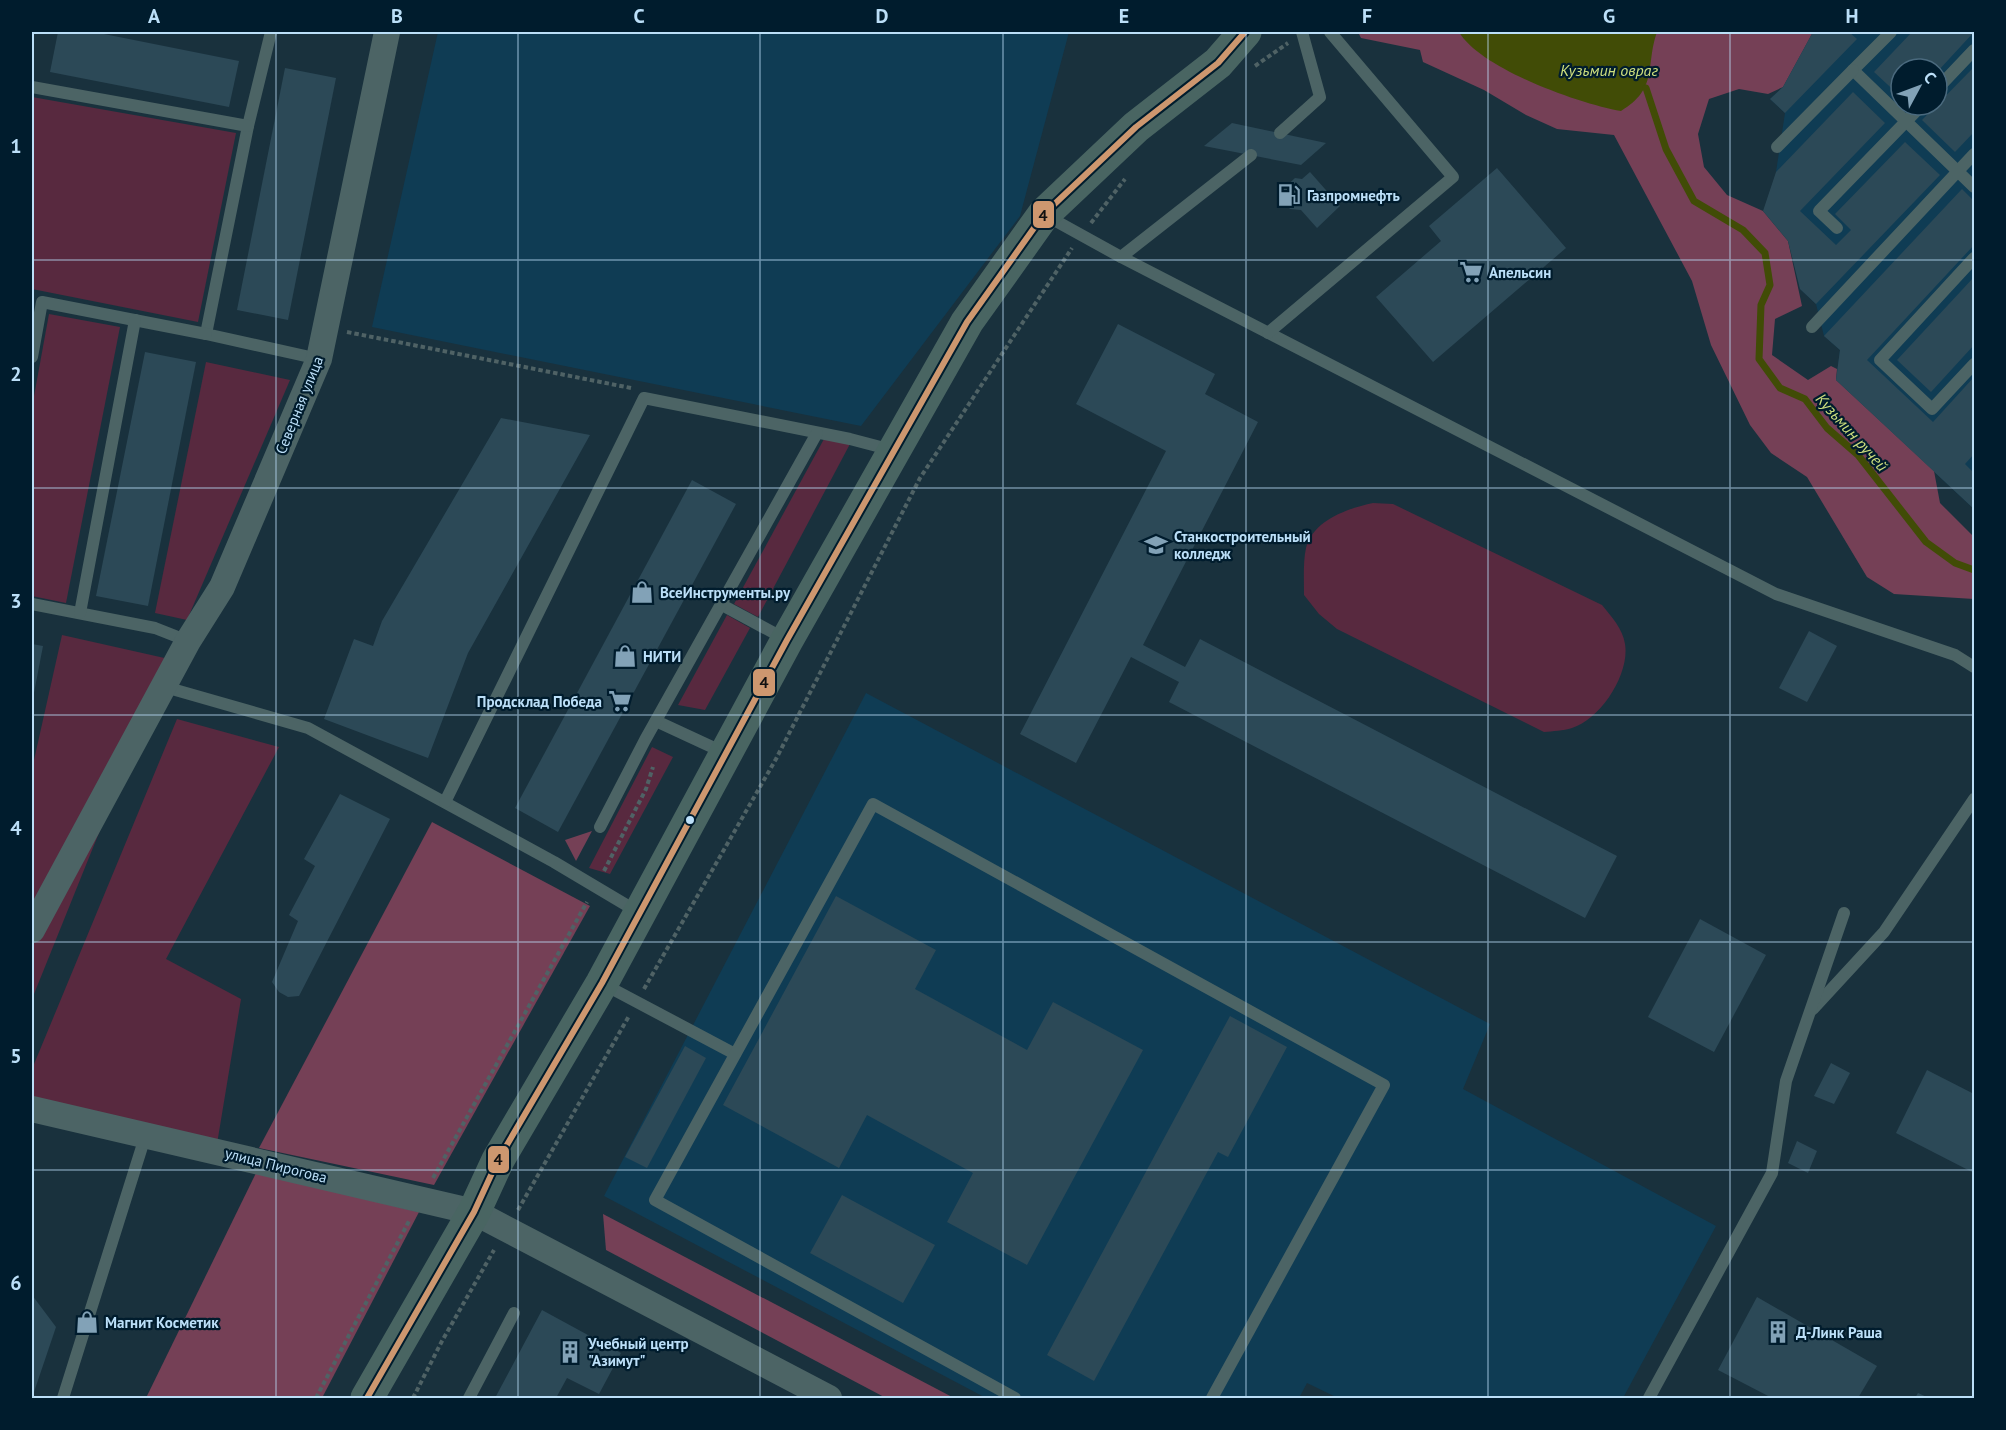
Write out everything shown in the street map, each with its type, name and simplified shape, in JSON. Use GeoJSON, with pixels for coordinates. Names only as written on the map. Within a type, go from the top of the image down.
{"type":"FeatureCollection","features":[{"type":"Feature","properties":{"kind":"main road"},"geometry":{"type":"LineString","coordinates":[[371,1397],[474,1212],[498,1160],[602,983],[787,640],[967,322],[1044,214],[1136,127],[1218,63],[1245,32]]}},
{"type":"Feature","properties":{"kind":"street","name":"Северная улица"},"geometry":{"type":"LineString","coordinates":[[165,687],[188,641],[222,586],[319,359],[383,32]]}},
{"type":"Feature","properties":{"kind":"street"},"geometry":{"type":"LineString","coordinates":[[32,930],[165,687]]}},
{"type":"Feature","properties":{"kind":"street","name":"улица Пирогова"},"geometry":{"type":"LineString","coordinates":[[32,1109],[474,1212],[510,1234],[829,1398]]}},
{"type":"Feature","properties":{"kind":"lane"},"geometry":{"type":"LineString","coordinates":[[206,334],[248,126],[271,32]]}},
{"type":"Feature","properties":{"kind":"lane"},"geometry":{"type":"LineString","coordinates":[[1280,133],[1320,97],[1302,32]]}},
{"type":"Feature","properties":{"kind":"lane"},"geometry":{"type":"LineString","coordinates":[[1268,333],[1453,177],[1330,32]]}},
{"type":"Feature","properties":{"kind":"lane"},"geometry":{"type":"LineString","coordinates":[[1777,147],[1891,32]]}},
{"type":"Feature","properties":{"kind":"lane"},"geometry":{"type":"LineString","coordinates":[[1949,76],[1974,50]]}},
{"type":"Feature","properties":{"kind":"lane"},"geometry":{"type":"LineString","coordinates":[[1853,70],[1974,187]]}},
{"type":"Feature","properties":{"kind":"lane"},"geometry":{"type":"LineString","coordinates":[[32,87],[248,126]]}},
{"type":"Feature","properties":{"kind":"lane"},"geometry":{"type":"LineString","coordinates":[[1837,228],[1819,211],[1911,117]]}},
{"type":"Feature","properties":{"kind":"lane"},"geometry":{"type":"LineString","coordinates":[[1812,327],[1974,154]]}},
{"type":"Feature","properties":{"kind":"lane"},"geometry":{"type":"LineString","coordinates":[[1121,257],[1251,155]]}},
{"type":"Feature","properties":{"kind":"lane"},"geometry":{"type":"LineString","coordinates":[[1044,214],[1121,257],[1776,594],[1955,655],[1974,667]]}},
{"type":"Feature","properties":{"kind":"lane"},"geometry":{"type":"LineString","coordinates":[[1974,258],[1880,360],[1932,409],[1974,364]]}},
{"type":"Feature","properties":{"kind":"lane"},"geometry":{"type":"LineString","coordinates":[[32,357],[37,301],[319,359]]}},
{"type":"Feature","properties":{"kind":"lane"},"geometry":{"type":"LineString","coordinates":[[80,613],[135,320]]}},
{"type":"Feature","properties":{"kind":"lane"},"geometry":{"type":"LineString","coordinates":[[445,802],[644,398],[896,451]]}},
{"type":"Feature","properties":{"kind":"lane"},"geometry":{"type":"LineString","coordinates":[[600,827],[656,721],[817,433]]}},
{"type":"Feature","properties":{"kind":"lane"},"geometry":{"type":"LineString","coordinates":[[32,604],[155,628],[188,641]]}},
{"type":"Feature","properties":{"kind":"lane"},"geometry":{"type":"LineString","coordinates":[[722,605],[787,640]]}},
{"type":"Feature","properties":{"kind":"lane"},"geometry":{"type":"LineString","coordinates":[[165,687],[308,728],[445,802],[640,913]]}},
{"type":"Feature","properties":{"kind":"lane"},"geometry":{"type":"LineString","coordinates":[[656,721],[727,754]]}},
{"type":"Feature","properties":{"kind":"lane"},"geometry":{"type":"LineString","coordinates":[[1809,1014],[1884,932],[1974,799]]}},
{"type":"Feature","properties":{"kind":"lane"},"geometry":{"type":"LineString","coordinates":[[1015,1398],[656,1200],[873,804],[1384,1085],[1212,1398]]}},
{"type":"Feature","properties":{"kind":"lane"},"geometry":{"type":"LineString","coordinates":[[1649,1398],[1772,1173],[1785,1081],[1844,913]]}},
{"type":"Feature","properties":{"kind":"lane"},"geometry":{"type":"LineString","coordinates":[[602,983],[735,1054]]}},
{"type":"Feature","properties":{"kind":"lane"},"geometry":{"type":"LineString","coordinates":[[63,1398],[146,1134]]}},
{"type":"Feature","properties":{"kind":"lane"},"geometry":{"type":"LineString","coordinates":[[469,1398],[514,1313]]}},
{"type":"Feature","properties":{"kind":"path"},"geometry":{"type":"LineString","coordinates":[[1245,74],[1302,32]]}},
{"type":"Feature","properties":{"kind":"path"},"geometry":{"type":"LineString","coordinates":[[413,1398],[442,1341],[510,1234],[638,1001],[776,759],[920,478],[1059,266],[1129,174]]}},
{"type":"Feature","properties":{"kind":"path"},"geometry":{"type":"LineString","coordinates":[[316,1398],[420,1200],[596,887],[646,789],[656,758],[672,729]]}},
{"type":"Feature","properties":{"kind":"shaded area"},"geometry":{"type":"Polygon","coordinates":[[[438,32],[1069,32],[1020,216],[861,426],[372,327],[438,32]]]}},
{"type":"Feature","properties":{"kind":"shaded area"},"geometry":{"type":"Polygon","coordinates":[[[1358,32],[1813,32],[1783,87],[1768,94],[1739,89],[1709,99],[1698,134],[1704,167],[1727,195],[1763,211],[1788,241],[1802,306],[1775,319],[1772,355],[1808,380],[1831,366],[1837,369],[1836,380],[1934,471],[1940,503],[1974,537],[1974,599],[1894,594],[1867,577],[1807,477],[1771,453],[1750,425],[1711,345],[1692,281],[1614,135],[1557,129],[1526,115],[1484,90],[1423,62],[1420,50],[1361,38],[1358,32]]]}},
{"type":"Feature","properties":{"kind":"shaded area"},"geometry":{"type":"Polygon","coordinates":[[[1813,32],[1974,32],[1974,509],[1836,380],[1840,350],[1824,336],[1816,304],[1800,289],[1776,172],[1785,113],[1770,99],[1783,87],[1813,32]]]}},
{"type":"Feature","properties":{"kind":"shaded area"},"geometry":{"type":"Polygon","coordinates":[[[32,97],[236,133],[198,322],[32,289],[32,97]]]}},
{"type":"Feature","properties":{"kind":"shaded area"},"geometry":{"type":"Polygon","coordinates":[[[49,314],[120,327],[66,603],[32,596],[32,407],[49,314]]]}},
{"type":"Feature","properties":{"kind":"shaded area"},"geometry":{"type":"Polygon","coordinates":[[[206,362],[290,380],[187,620],[155,613],[206,362]]]}},
{"type":"Feature","properties":{"kind":"shaded area"},"geometry":{"type":"Polygon","coordinates":[[[824,439],[850,444],[758,617],[734,604],[824,439]]]}},
{"type":"Feature","properties":{"kind":"shaded area"},"geometry":{"type":"Polygon","coordinates":[[[1373,503],[1393,504],[1602,605],[1622,633],[1625,644],[1623,669],[1603,705],[1583,723],[1572,728],[1544,732],[1337,629],[1319,614],[1304,595],[1304,559],[1310,538],[1316,530],[1333,517],[1353,508],[1373,503]]]}},
{"type":"Feature","properties":{"kind":"shaded area"},"geometry":{"type":"Polygon","coordinates":[[[727,615],[750,628],[705,710],[678,705],[727,615]]]}},
{"type":"Feature","properties":{"kind":"shaded area"},"geometry":{"type":"Polygon","coordinates":[[[62,635],[169,659],[32,999],[32,769],[62,635]]]}},
{"type":"Feature","properties":{"kind":"shaded area"},"geometry":{"type":"Polygon","coordinates":[[[866,693],[1490,1024],[1463,1089],[1716,1226],[1623,1398],[1338,1398],[1307,1383],[1299,1398],[986,1398],[604,1196],[866,693]]]}},
{"type":"Feature","properties":{"kind":"shaded area"},"geometry":{"type":"Polygon","coordinates":[[[177,719],[279,747],[166,959],[241,999],[216,1150],[32,1108],[32,1069],[177,719]]]}},
{"type":"Feature","properties":{"kind":"shaded area"},"geometry":{"type":"Polygon","coordinates":[[[652,747],[673,757],[610,874],[589,868],[652,747]]]}},
{"type":"Feature","properties":{"kind":"shaded area"},"geometry":{"type":"Polygon","coordinates":[[[432,822],[590,906],[434,1185],[259,1148],[432,822]]]}},
{"type":"Feature","properties":{"kind":"shaded area"},"geometry":{"type":"Polygon","coordinates":[[[592,831],[576,861],[565,840],[592,831]]]}},
{"type":"Feature","properties":{"kind":"shaded area"},"geometry":{"type":"Polygon","coordinates":[[[256,1173],[419,1212],[322,1398],[146,1398],[256,1173]]]}},
{"type":"Feature","properties":{"kind":"shaded area"},"geometry":{"type":"Polygon","coordinates":[[[603,1214],[954,1398],[886,1398],[606,1250],[603,1214]]]}},
{"type":"Feature","properties":{"kind":"water","name":"Кузьмин овраг"},"geometry":{"type":"Polygon","coordinates":[[[1459,32],[1657,32],[1646,85],[1641,94],[1621,111],[1581,101],[1533,83],[1488,59],[1471,46],[1459,32]]]}},
{"type":"Feature","properties":{"kind":"building"},"geometry":{"type":"Polygon","coordinates":[[[58,32],[94,32],[239,61],[229,107],[50,72],[58,32]]]}},
{"type":"Feature","properties":{"kind":"building"},"geometry":{"type":"Polygon","coordinates":[[[1813,32],[1849,32],[1857,39],[1785,113],[1770,99],[1783,87],[1813,32]]]}},
{"type":"Feature","properties":{"kind":"building"},"geometry":{"type":"Polygon","coordinates":[[[1912,32],[1974,32],[1949,59],[1949,57],[1889,57],[1889,86],[1874,72],[1912,32]]]}},
{"type":"Feature","properties":{"kind":"building"},"geometry":{"type":"Polygon","coordinates":[[[1974,67],[1974,132],[1955,152],[1922,120],[1925,117],[1949,117],[1949,92],[1974,67]]]}},
{"type":"Feature","properties":{"kind":"building"},"geometry":{"type":"Polygon","coordinates":[[[285,68],[336,78],[288,320],[237,310],[285,68]]]}},
{"type":"Feature","properties":{"kind":"building"},"geometry":{"type":"Polygon","coordinates":[[[1853,92],[1885,123],[1800,211],[1836,245],[1851,230],[1835,214],[1905,142],[1940,175],[1816,304],[1800,289],[1788,241],[1763,211],[1776,172],[1853,92]]]}},
{"type":"Feature","properties":{"kind":"building"},"geometry":{"type":"Polygon","coordinates":[[[1232,123],[1326,143],[1301,165],[1204,146],[1232,123]]]}},
{"type":"Feature","properties":{"kind":"building","name":"Апельсин"},"geometry":{"type":"Polygon","coordinates":[[[1497,168],[1566,248],[1433,362],[1376,297],[1441,241],[1429,226],[1497,168]]]}},
{"type":"Feature","properties":{"kind":"building"},"geometry":{"type":"Polygon","coordinates":[[[1310,172],[1340,206],[1317,228],[1301,210],[1290,209],[1282,200],[1281,191],[1295,178],[1302,179],[1310,172]]]}},
{"type":"Feature","properties":{"kind":"building"},"geometry":{"type":"Polygon","coordinates":[[[1962,189],[1974,201],[1974,245],[1867,360],[1933,422],[1974,377],[1974,454],[1965,464],[1974,473],[1974,509],[1836,380],[1840,350],[1824,336],[1962,189]]]}},
{"type":"Feature","properties":{"kind":"building"},"geometry":{"type":"Polygon","coordinates":[[[1974,277],[1974,345],[1931,392],[1897,360],[1974,277]]]}},
{"type":"Feature","properties":{"kind":"building","name":"Станкостроительный колледж"},"geometry":{"type":"Polygon","coordinates":[[[1118,324],[1215,374],[1205,394],[1258,422],[1143,645],[1185,667],[1200,639],[1617,856],[1585,918],[1169,702],[1179,682],[1131,657],[1076,763],[1020,734],[1166,451],[1076,404],[1118,324]]]}},
{"type":"Feature","properties":{"kind":"building"},"geometry":{"type":"Polygon","coordinates":[[[145,352],[196,362],[148,606],[96,596],[145,352]]]}},
{"type":"Feature","properties":{"kind":"building"},"geometry":{"type":"Polygon","coordinates":[[[501,418],[590,435],[468,653],[428,758],[324,719],[354,639],[373,646],[382,621],[501,418]]]}},
{"type":"Feature","properties":{"kind":"building","name":"НИТИ"},"geometry":{"type":"Polygon","coordinates":[[[692,480],[736,504],[558,832],[515,808],[692,480]]]}},
{"type":"Feature","properties":{"kind":"building"},"geometry":{"type":"Polygon","coordinates":[[[1809,631],[1837,646],[1807,702],[1779,688],[1809,631]]]}},
{"type":"Feature","properties":{"kind":"building"},"geometry":{"type":"Polygon","coordinates":[[[32,644],[43,646],[33,698],[32,698],[32,644]]]}},
{"type":"Feature","properties":{"kind":"building"},"geometry":{"type":"Polygon","coordinates":[[[340,794],[390,819],[299,996],[288,997],[279,992],[272,982],[298,921],[289,915],[315,866],[304,859],[340,794]]]}},
{"type":"Feature","properties":{"kind":"building"},"geometry":{"type":"Polygon","coordinates":[[[836,896],[936,950],[915,989],[1027,1050],[1053,1002],[1143,1050],[1027,1265],[947,1222],[973,1173],[867,1115],[839,1168],[723,1105],[836,896]]]}},
{"type":"Feature","properties":{"kind":"building"},"geometry":{"type":"Polygon","coordinates":[[[1700,919],[1766,955],[1714,1052],[1648,1017],[1700,919]]]}},
{"type":"Feature","properties":{"kind":"building"},"geometry":{"type":"Polygon","coordinates":[[[1230,1016],[1287,1047],[1228,1157],[1218,1152],[1094,1381],[1047,1355],[1230,1016]]]}},
{"type":"Feature","properties":{"kind":"building"},"geometry":{"type":"Polygon","coordinates":[[[685,1046],[706,1058],[647,1168],[625,1157],[685,1046]]]}},
{"type":"Feature","properties":{"kind":"building"},"geometry":{"type":"Polygon","coordinates":[[[1831,1063],[1850,1073],[1834,1104],[1814,1096],[1831,1063]]]}},
{"type":"Feature","properties":{"kind":"building"},"geometry":{"type":"Polygon","coordinates":[[[1927,1070],[1974,1094],[1974,1173],[1896,1133],[1927,1070]]]}},
{"type":"Feature","properties":{"kind":"building"},"geometry":{"type":"Polygon","coordinates":[[[1797,1141],[1817,1151],[1808,1173],[1788,1163],[1797,1141]]]}},
{"type":"Feature","properties":{"kind":"building"},"geometry":{"type":"Polygon","coordinates":[[[842,1195],[935,1245],[903,1303],[810,1253],[842,1195]]]}},
{"type":"Feature","properties":{"kind":"building"},"geometry":{"type":"Polygon","coordinates":[[[32,1295],[56,1327],[32,1398],[32,1295]]]}},
{"type":"Feature","properties":{"kind":"building","name":"Д-Линк Раша"},"geometry":{"type":"Polygon","coordinates":[[[1757,1297],[1877,1366],[1858,1398],[1772,1398],[1718,1370],[1757,1297]]]}},
{"type":"Feature","properties":{"kind":"building","name":"Учебный центр \"Азимут\""},"geometry":{"type":"Polygon","coordinates":[[[542,1310],[621,1353],[599,1394],[567,1378],[556,1398],[495,1398],[542,1310]]]}},
{"type":"Feature","properties":{"kind":"building"},"geometry":{"type":"Polygon","coordinates":[[[1918,1393],[1929,1398],[1915,1398],[1918,1393]]]}},
{"type":"Feature","properties":{"kind":"waterway","name":"Кузьмин ручей"},"geometry":{"type":"LineString","coordinates":[[1646,88],[1666,149],[1694,201],[1743,230],[1765,253],[1770,285],[1761,305],[1759,359],[1780,388],[1805,399],[1827,428],[1858,455],[1926,542],[1955,563],[1974,570]]}},
{"type":"Feature","properties":{"kind":"transit line","name":"4"},"geometry":{"type":"LineString","coordinates":[[367,1398],[474,1212],[498,1160],[602,983],[787,640],[967,322],[1044,214],[1136,127],[1218,63],[1245,32]]}},
{"type":"Feature","properties":{"kind":"place","name":"Газпромнефть"},"geometry":{"type":"Point","coordinates":[1289,195]}},
{"type":"Feature","properties":{"kind":"place","name":"Апельсин"},"geometry":{"type":"Point","coordinates":[1471,272]}},
{"type":"Feature","properties":{"kind":"place","name":"Станкостроительный колледж"},"geometry":{"type":"Point","coordinates":[1156,545]}},
{"type":"Feature","properties":{"kind":"place","name":"ВсеИнструменты.ру"},"geometry":{"type":"Point","coordinates":[642,592]}},
{"type":"Feature","properties":{"kind":"place","name":"НИТИ"},"geometry":{"type":"Point","coordinates":[625,656]}},
{"type":"Feature","properties":{"kind":"place","name":"Продсклад Победа"},"geometry":{"type":"Point","coordinates":[620,701]}},
{"type":"Feature","properties":{"kind":"place","name":"Магнит Косметик"},"geometry":{"type":"Point","coordinates":[87,1322]}},
{"type":"Feature","properties":{"kind":"place","name":"Д-Линк Раша"},"geometry":{"type":"Point","coordinates":[1778,1332]}},
{"type":"Feature","properties":{"kind":"place","name":"Учебный центр \"Азимут\""},"geometry":{"type":"Point","coordinates":[570,1352]}}]}
